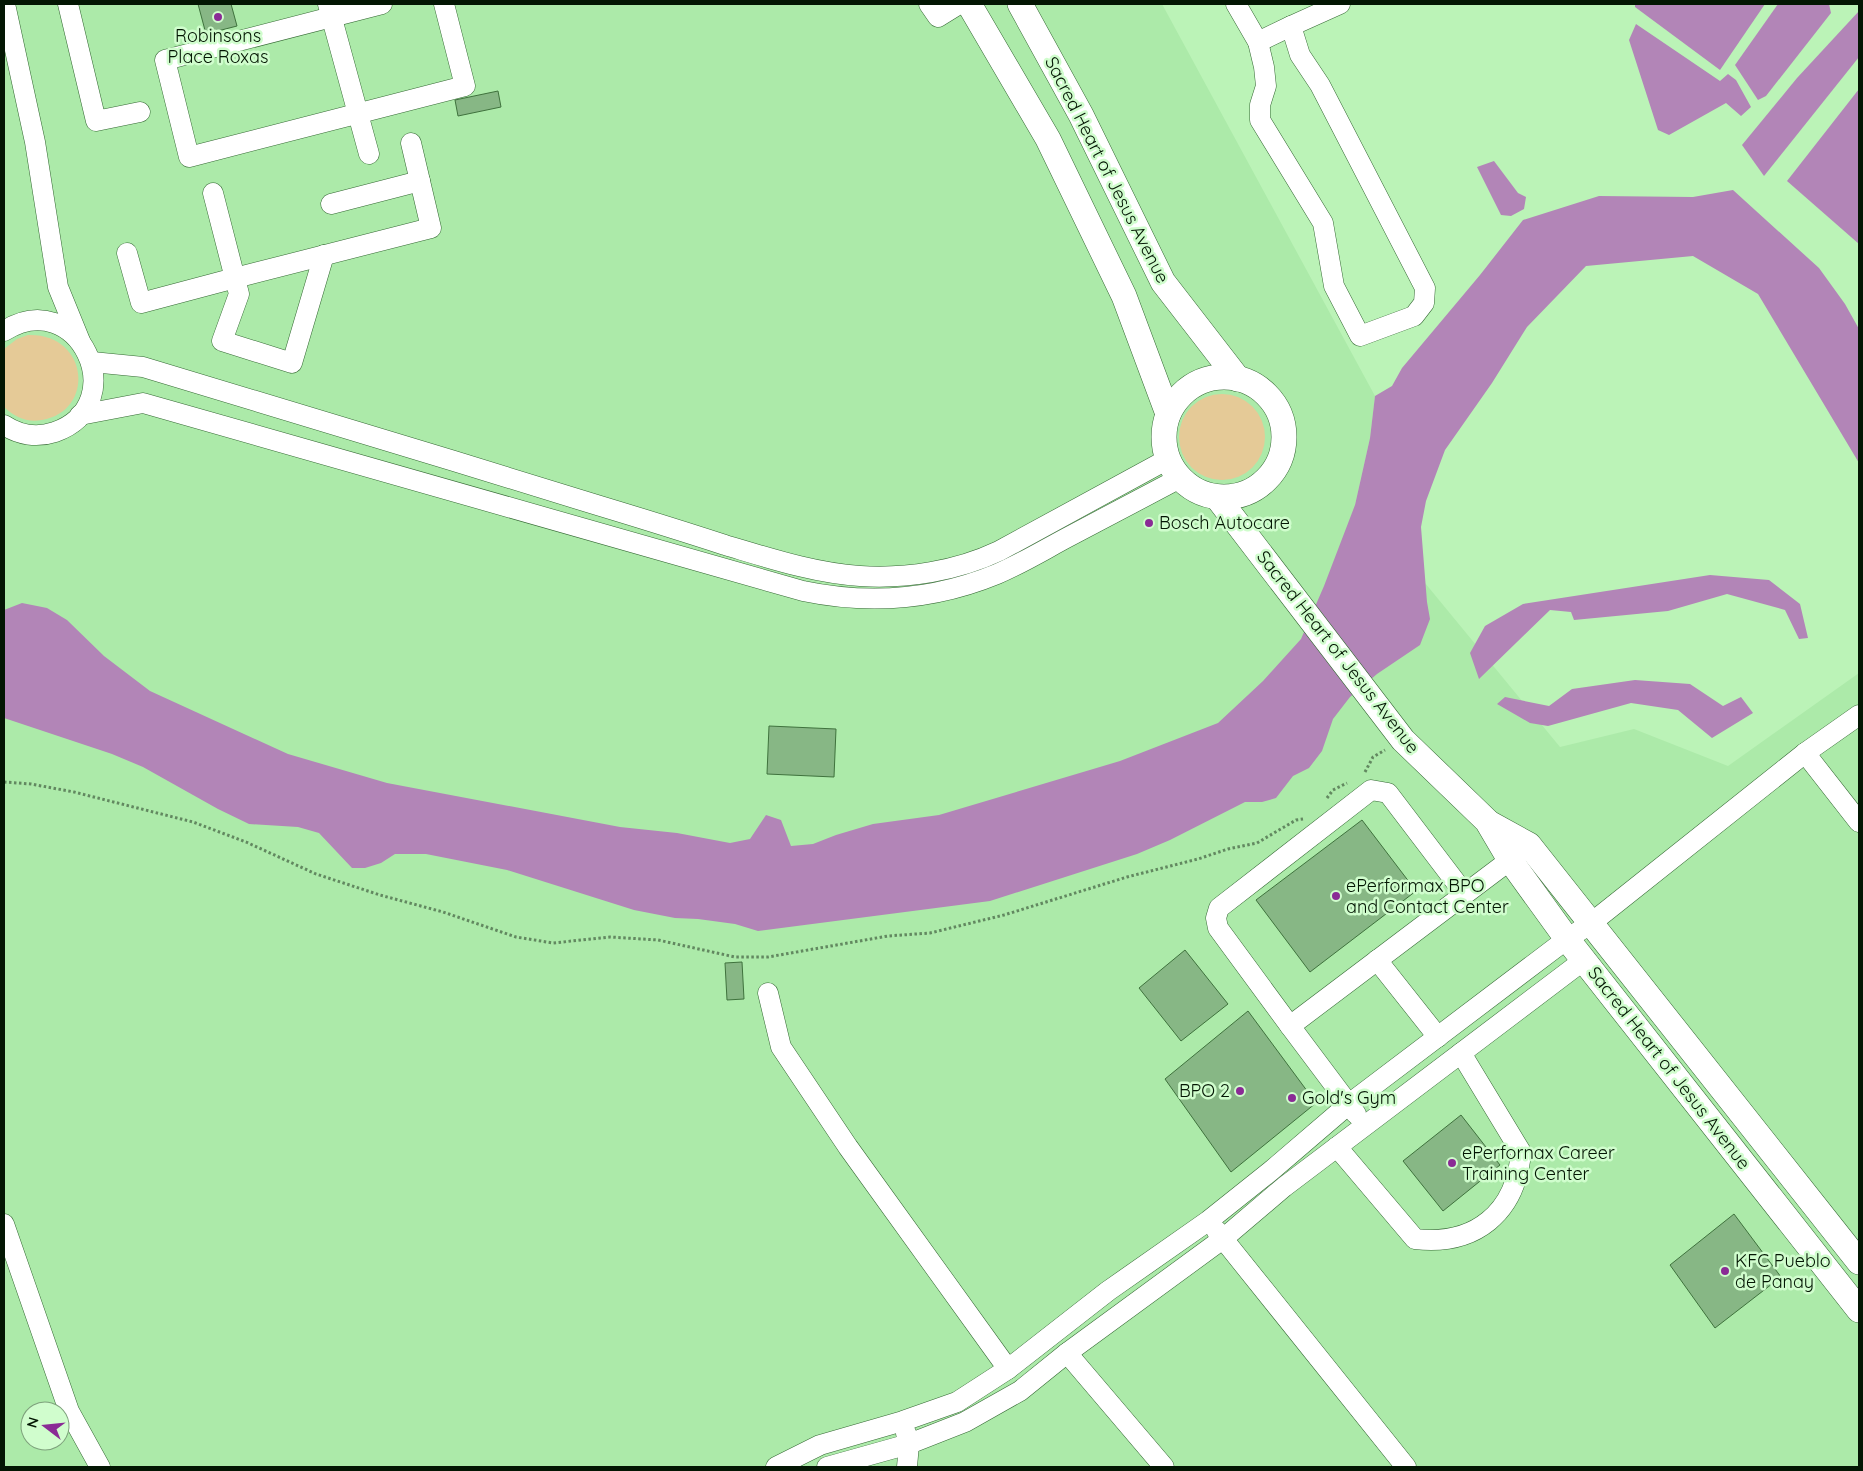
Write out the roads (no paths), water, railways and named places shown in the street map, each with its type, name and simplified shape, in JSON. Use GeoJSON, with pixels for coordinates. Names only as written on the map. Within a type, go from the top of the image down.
{"type":"FeatureCollection","features":[{"type":"Feature","properties":{"kind":"main road"},"geometry":{"type":"LineString","coordinates":[[969,4],[1048,139],[1124,296],[1168,414]]}},
{"type":"Feature","properties":{"kind":"main road","name":"Sacred Heart of Jesus Avenue"},"geometry":{"type":"LineString","coordinates":[[1020,4],[1081,115],[1163,282],[1238,379]]}},
{"type":"Feature","properties":{"kind":"main road"},"geometry":{"type":"LineString","coordinates":[[1217,377],[1238,379],[1248,382],[1260,390],[1277,409],[1283,428],[1283,448],[1280,458],[1270,475],[1255,488],[1237,496],[1217,497],[1193,489],[1174,469],[1164,444],[1164,429],[1168,414],[1180,396],[1197,384],[1217,377]]}},
{"type":"Feature","properties":{"kind":"main road","name":"Sacred Heart of Jesus Avenue"},"geometry":{"type":"LineString","coordinates":[[1217,497],[1403,740],[1520,852],[1590,924],[1859,1262]]}},
{"type":"Feature","properties":{"kind":"main road","name":"Sacred Heart of Jesus Avenue"},"geometry":{"type":"LineString","coordinates":[[1520,852],[1568,939],[1859,1310]]}},
{"type":"Feature","properties":{"kind":"street"},"geometry":{"type":"LineString","coordinates":[[5,4],[35,142],[58,287],[80,341]]}},
{"type":"Feature","properties":{"kind":"street"},"geometry":{"type":"LineString","coordinates":[[68,4],[96,121],[140,112]]}},
{"type":"Feature","properties":{"kind":"street"},"geometry":{"type":"LineString","coordinates":[[382,4],[329,10],[165,60],[189,157],[465,86],[444,4]]}},
{"type":"Feature","properties":{"kind":"street"},"geometry":{"type":"LineString","coordinates":[[930,4],[938,18],[959,4]]}},
{"type":"Feature","properties":{"kind":"street"},"geometry":{"type":"LineString","coordinates":[[1236,4],[1258,42],[1266,86],[1260,105],[1260,120],[1323,223],[1334,286],[1360,336],[1414,316],[1424,303],[1426,288],[1320,85],[1300,55],[1290,26]]}},
{"type":"Feature","properties":{"kind":"street"},"geometry":{"type":"LineString","coordinates":[[1258,42],[1340,4]]}},
{"type":"Feature","properties":{"kind":"street"},"geometry":{"type":"LineString","coordinates":[[329,10],[369,154]]}},
{"type":"Feature","properties":{"kind":"street"},"geometry":{"type":"LineString","coordinates":[[127,253],[141,303],[431,228],[411,143]]}},
{"type":"Feature","properties":{"kind":"street"},"geometry":{"type":"LineString","coordinates":[[332,204],[420,181]]}},
{"type":"Feature","properties":{"kind":"street"},"geometry":{"type":"LineString","coordinates":[[213,193],[239,294],[222,341],[292,363],[324,255]]}},
{"type":"Feature","properties":{"kind":"street"},"geometry":{"type":"LineString","coordinates":[[4,331],[29,321],[48,321],[65,328],[87,350],[92,362],[94,377],[92,392],[80,415],[67,426],[44,435],[27,434],[10,429],[4,425]]}},
{"type":"Feature","properties":{"kind":"street"},"geometry":{"type":"LineString","coordinates":[[92,362],[144,367],[775,560],[826,572],[858,576],[913,574],[972,562],[1174,469]]}},
{"type":"Feature","properties":{"kind":"street"},"geometry":{"type":"LineString","coordinates":[[80,415],[143,404],[803,590],[828,596],[880,600],[919,596],[982,580],[1013,566],[1174,469]]}},
{"type":"Feature","properties":{"kind":"street"},"geometry":{"type":"LineString","coordinates":[[776,1467],[820,1445],[903,1421],[957,1402],[1008,1369],[1108,1291],[1208,1221],[1272,1170],[1349,1104],[1590,924],[1805,753],[1859,715]]}},
{"type":"Feature","properties":{"kind":"street"},"geometry":{"type":"LineString","coordinates":[[1805,753],[1859,822]]}},
{"type":"Feature","properties":{"kind":"street"},"geometry":{"type":"LineString","coordinates":[[1365,1125],[1218,928],[1216,918],[1219,908],[1371,790],[1388,792],[1464,893]]}},
{"type":"Feature","properties":{"kind":"street"},"geometry":{"type":"LineString","coordinates":[[1290,1026],[1520,852]]}},
{"type":"Feature","properties":{"kind":"street"},"geometry":{"type":"LineString","coordinates":[[1377,960],[1438,1036]]}},
{"type":"Feature","properties":{"kind":"street"},"geometry":{"type":"LineString","coordinates":[[827,1467],[909,1444],[965,1422],[1020,1390],[1067,1353],[1224,1238],[1284,1187],[1584,960]]}},
{"type":"Feature","properties":{"kind":"street"},"geometry":{"type":"LineString","coordinates":[[768,993],[781,1047],[854,1155],[1008,1369]]}},
{"type":"Feature","properties":{"kind":"street"},"geometry":{"type":"LineString","coordinates":[[1337,1147],[1415,1239],[1445,1240],[1467,1234],[1487,1223],[1501,1209],[1512,1192],[1520,1166],[1521,1152],[1461,1053]]}},
{"type":"Feature","properties":{"kind":"street"},"geometry":{"type":"LineString","coordinates":[[1272,1170],[1284,1187]]}},
{"type":"Feature","properties":{"kind":"street"},"geometry":{"type":"LineString","coordinates":[[1208,1221],[1224,1238],[1406,1467]]}},
{"type":"Feature","properties":{"kind":"street"},"geometry":{"type":"LineString","coordinates":[[4,1224],[69,1411],[100,1467]]}},
{"type":"Feature","properties":{"kind":"street"},"geometry":{"type":"LineString","coordinates":[[1067,1353],[1164,1467]]}},
{"type":"Feature","properties":{"kind":"street"},"geometry":{"type":"LineString","coordinates":[[903,1421],[909,1444],[907,1467]]}},
{"type":"Feature","properties":{"kind":"place","name":"Robinsons Place Roxas"},"geometry":{"type":"Point","coordinates":[218,17]}},
{"type":"Feature","properties":{"kind":"place","name":"Bosch Autocare"},"geometry":{"type":"Point","coordinates":[1149,523]}},
{"type":"Feature","properties":{"kind":"place","name":"ePerformax BPO and Contact Center"},"geometry":{"type":"Point","coordinates":[1336,896]}},
{"type":"Feature","properties":{"kind":"place","name":"BPO 2"},"geometry":{"type":"Point","coordinates":[1240,1091]}},
{"type":"Feature","properties":{"kind":"place","name":"Gold's Gym"},"geometry":{"type":"Point","coordinates":[1292,1098]}},
{"type":"Feature","properties":{"kind":"place","name":"ePerfornax Career Training Center"},"geometry":{"type":"Point","coordinates":[1452,1163]}},
{"type":"Feature","properties":{"kind":"place","name":"KFC Pueblo de Panay"},"geometry":{"type":"Point","coordinates":[1725,1271]}}]}
